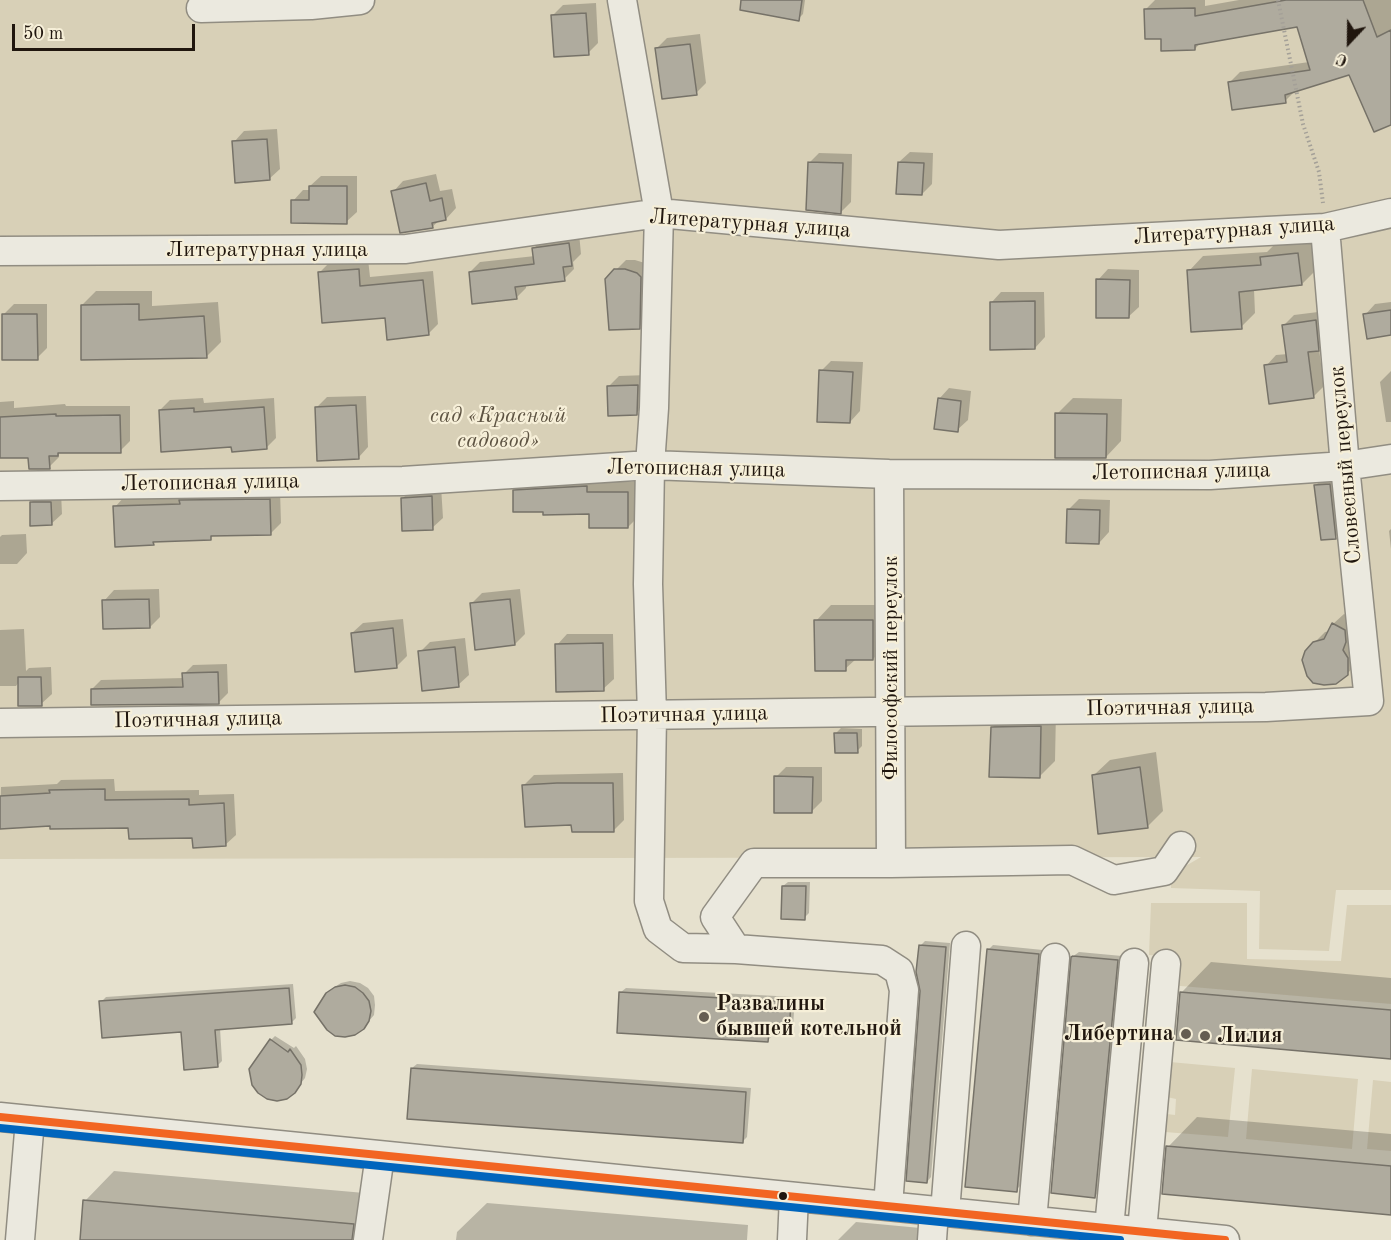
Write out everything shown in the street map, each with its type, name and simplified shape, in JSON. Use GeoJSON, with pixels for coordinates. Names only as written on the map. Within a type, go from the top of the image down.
{"type":"FeatureCollection","features":[{"type":"Feature","properties":{"kind":"street"},"geometry":{"type":"LineString","coordinates":[[201,8],[311,5],[360,0]]}},
{"type":"Feature","properties":{"kind":"street"},"geometry":{"type":"LineString","coordinates":[[622,0],[660,213],[655,398],[650,465],[648,584],[652,715],[649,901],[658,929],[683,948],[736,949],[882,960],[899,971],[904,990],[888,1206]]}},
{"type":"Feature","properties":{"kind":"street","name":"Литературная улица"},"geometry":{"type":"LineString","coordinates":[[0,251],[406,249],[660,213],[999,245],[1325,228],[1391,213]]}},
{"type":"Feature","properties":{"kind":"street","name":"Словесный переулок"},"geometry":{"type":"LineString","coordinates":[[1325,228],[1345,466],[1369,701]]}},
{"type":"Feature","properties":{"kind":"street","name":"Летописная улица"},"geometry":{"type":"LineString","coordinates":[[0,486],[403,481],[650,465],[889,474],[1210,475],[1345,466],[1391,459]]}},
{"type":"Feature","properties":{"kind":"street","name":"Философский переулок"},"geometry":{"type":"LineString","coordinates":[[889,474],[891,863]]}},
{"type":"Feature","properties":{"kind":"street","name":"Поэтичная улица"},"geometry":{"type":"LineString","coordinates":[[0,723],[1266,707],[1369,701]]}},
{"type":"Feature","properties":{"kind":"street"},"geometry":{"type":"LineString","coordinates":[[736,949],[715,917],[754,863],[1072,860],[1113,880],[1164,871],[1181,846]]}},
{"type":"Feature","properties":{"kind":"street"},"geometry":{"type":"LineString","coordinates":[[932,1240],[940,1211],[966,946]]}},
{"type":"Feature","properties":{"kind":"street"},"geometry":{"type":"LineString","coordinates":[[1032,1221],[1055,958]]}},
{"type":"Feature","properties":{"kind":"street"},"geometry":{"type":"LineString","coordinates":[[1109,1228],[1134,963]]}},
{"type":"Feature","properties":{"kind":"street"},"geometry":{"type":"LineString","coordinates":[[1142,1231],[1166,964]]}},
{"type":"Feature","properties":{"kind":"street"},"geometry":{"type":"LineString","coordinates":[[0,1117],[1212,1239]]}},
{"type":"Feature","properties":{"kind":"street"},"geometry":{"type":"LineString","coordinates":[[20,1240],[30,1120]]}},
{"type":"Feature","properties":{"kind":"street"},"geometry":{"type":"LineString","coordinates":[[368,1240],[380,1155]]}},
{"type":"Feature","properties":{"kind":"street"},"geometry":{"type":"LineString","coordinates":[[792,1240],[794,1197]]}},
{"type":"Feature","properties":{"kind":"path"},"geometry":{"type":"LineString","coordinates":[[1278,0],[1303,124],[1319,172],[1325,228]]}},
{"type":"Feature","properties":{"kind":"green space","name":"сад «Красный садовод»"},"geometry":{"type":"Polygon","coordinates":[[[0,0],[1391,0],[1391,890],[1336,890],[1329,951],[1259,949],[1260,891],[1171,888],[1170,875],[1201,857],[0,859],[0,0]]]}},
{"type":"Feature","properties":{"kind":"green space"},"geometry":{"type":"Polygon","coordinates":[[[1151,903],[1247,903],[1247,959],[1341,961],[1347,905],[1391,905],[1391,1004],[1169,985],[1172,957],[1149,955],[1151,903]]]}},
{"type":"Feature","properties":{"kind":"green space"},"geometry":{"type":"Polygon","coordinates":[[[1170,1062],[1235,1068],[1228,1137],[1165,1132],[1167,1114],[1175,1115],[1176,1099],[1167,1097],[1170,1062]]]}},
{"type":"Feature","properties":{"kind":"green space"},"geometry":{"type":"Polygon","coordinates":[[[1252,1069],[1358,1079],[1352,1149],[1246,1139],[1252,1069]]]}},
{"type":"Feature","properties":{"kind":"green space"},"geometry":{"type":"Polygon","coordinates":[[[1373,1080],[1391,1082],[1391,1151],[1367,1149],[1373,1080]]]}},
{"type":"Feature","properties":{"kind":"building"},"geometry":{"type":"Polygon","coordinates":[[[741,0],[802,0],[799,21],[740,10],[741,0]]]}},
{"type":"Feature","properties":{"kind":"building"},"geometry":{"type":"Polygon","coordinates":[[[1286,0],[1363,0],[1377,37],[1391,30],[1391,125],[1374,132],[1349,75],[1285,95],[1286,103],[1232,110],[1228,82],[1310,70],[1297,27],[1195,45],[1195,50],[1161,51],[1161,39],[1145,39],[1144,9],[1195,8],[1195,16],[1286,0]]]}},
{"type":"Feature","properties":{"kind":"building"},"geometry":{"type":"Polygon","coordinates":[[[586,13],[589,55],[554,57],[551,15],[586,13]]]}},
{"type":"Feature","properties":{"kind":"building"},"geometry":{"type":"Polygon","coordinates":[[[690,44],[697,95],[662,99],[655,48],[690,44]]]}},
{"type":"Feature","properties":{"kind":"building"},"geometry":{"type":"Polygon","coordinates":[[[267,139],[270,180],[235,183],[232,141],[267,139]]]}},
{"type":"Feature","properties":{"kind":"building"},"geometry":{"type":"Polygon","coordinates":[[[808,162],[843,163],[841,214],[806,210],[808,162]]]}},
{"type":"Feature","properties":{"kind":"building"},"geometry":{"type":"Polygon","coordinates":[[[898,162],[924,163],[922,195],[896,194],[898,162]]]}},
{"type":"Feature","properties":{"kind":"building"},"geometry":{"type":"Polygon","coordinates":[[[426,183],[430,201],[442,198],[446,220],[432,223],[433,228],[400,233],[391,191],[426,183]]]}},
{"type":"Feature","properties":{"kind":"building"},"geometry":{"type":"Polygon","coordinates":[[[309,186],[347,186],[347,224],[291,223],[291,200],[309,200],[309,186]]]}},
{"type":"Feature","properties":{"kind":"building"},"geometry":{"type":"Polygon","coordinates":[[[569,243],[572,266],[563,267],[565,281],[515,287],[517,299],[472,304],[469,272],[534,264],[532,248],[569,243]]]}},
{"type":"Feature","properties":{"kind":"building"},"geometry":{"type":"Polygon","coordinates":[[[1298,253],[1302,285],[1239,292],[1242,329],[1191,332],[1187,270],[1261,265],[1260,257],[1298,253]]]}},
{"type":"Feature","properties":{"kind":"building"},"geometry":{"type":"Polygon","coordinates":[[[359,269],[360,286],[423,280],[429,335],[387,340],[385,318],[322,323],[318,272],[359,269]]]}},
{"type":"Feature","properties":{"kind":"building"},"geometry":{"type":"Polygon","coordinates":[[[614,269],[625,269],[641,277],[640,329],[609,330],[605,279],[614,269]]]}},
{"type":"Feature","properties":{"kind":"building"},"geometry":{"type":"Polygon","coordinates":[[[1096,279],[1130,280],[1129,318],[1096,318],[1096,279]]]}},
{"type":"Feature","properties":{"kind":"building"},"geometry":{"type":"Polygon","coordinates":[[[1035,301],[1035,349],[990,350],[990,302],[1035,301]]]}},
{"type":"Feature","properties":{"kind":"building"},"geometry":{"type":"Polygon","coordinates":[[[139,304],[139,320],[204,316],[207,358],[81,360],[81,305],[139,304]]]}},
{"type":"Feature","properties":{"kind":"building"},"geometry":{"type":"Polygon","coordinates":[[[1391,310],[1391,335],[1367,339],[1363,314],[1391,310]]]}},
{"type":"Feature","properties":{"kind":"building"},"geometry":{"type":"Polygon","coordinates":[[[2,314],[37,314],[38,360],[2,360],[2,314]]]}},
{"type":"Feature","properties":{"kind":"building"},"geometry":{"type":"Polygon","coordinates":[[[1316,320],[1319,351],[1308,352],[1314,398],[1269,404],[1264,365],[1287,362],[1282,325],[1316,320]]]}},
{"type":"Feature","properties":{"kind":"building"},"geometry":{"type":"Polygon","coordinates":[[[819,370],[853,372],[850,423],[817,422],[819,370]]]}},
{"type":"Feature","properties":{"kind":"building"},"geometry":{"type":"Polygon","coordinates":[[[638,385],[637,415],[608,416],[607,386],[638,385]]]}},
{"type":"Feature","properties":{"kind":"building"},"geometry":{"type":"Polygon","coordinates":[[[938,398],[961,401],[958,432],[934,429],[938,398]]]}},
{"type":"Feature","properties":{"kind":"building"},"geometry":{"type":"Polygon","coordinates":[[[356,405],[359,459],[317,461],[315,407],[356,405]]]}},
{"type":"Feature","properties":{"kind":"building"},"geometry":{"type":"Polygon","coordinates":[[[264,407],[267,449],[232,452],[231,447],[161,452],[159,410],[194,408],[194,412],[264,407]]]}},
{"type":"Feature","properties":{"kind":"building"},"geometry":{"type":"Polygon","coordinates":[[[1055,413],[1107,414],[1106,458],[1055,458],[1055,413]]]}},
{"type":"Feature","properties":{"kind":"building"},"geometry":{"type":"Polygon","coordinates":[[[56,414],[56,416],[120,415],[121,453],[58,453],[58,456],[49,456],[50,469],[29,469],[28,458],[0,458],[0,417],[56,414]]]}},
{"type":"Feature","properties":{"kind":"building"},"geometry":{"type":"Polygon","coordinates":[[[1330,484],[1336,539],[1321,540],[1314,485],[1330,484]]]}},
{"type":"Feature","properties":{"kind":"building"},"geometry":{"type":"Polygon","coordinates":[[[587,486],[587,492],[628,492],[628,528],[589,528],[589,514],[543,515],[543,512],[513,512],[513,490],[587,486]]]}},
{"type":"Feature","properties":{"kind":"building"},"geometry":{"type":"Polygon","coordinates":[[[432,496],[433,530],[402,531],[401,498],[432,496]]]}},
{"type":"Feature","properties":{"kind":"building"},"geometry":{"type":"Polygon","coordinates":[[[270,499],[271,535],[211,536],[211,540],[153,542],[154,545],[115,547],[113,506],[180,504],[179,500],[270,499]]]}},
{"type":"Feature","properties":{"kind":"building"},"geometry":{"type":"Polygon","coordinates":[[[30,502],[51,502],[52,525],[30,526],[30,502]]]}},
{"type":"Feature","properties":{"kind":"building"},"geometry":{"type":"Polygon","coordinates":[[[1067,509],[1100,510],[1099,544],[1066,543],[1067,509]]]}},
{"type":"Feature","properties":{"kind":"building"},"geometry":{"type":"Polygon","coordinates":[[[149,599],[150,628],[103,629],[102,600],[149,599]]]}},
{"type":"Feature","properties":{"kind":"building"},"geometry":{"type":"Polygon","coordinates":[[[510,599],[515,645],[475,650],[470,603],[510,599]]]}},
{"type":"Feature","properties":{"kind":"building"},"geometry":{"type":"Polygon","coordinates":[[[814,620],[873,620],[873,660],[846,660],[846,671],[815,671],[814,620]]]}},
{"type":"Feature","properties":{"kind":"building"},"geometry":{"type":"Polygon","coordinates":[[[1332,623],[1345,630],[1346,642],[1343,650],[1348,658],[1348,675],[1336,684],[1313,683],[1307,676],[1302,660],[1305,651],[1313,642],[1324,639],[1332,623]]]}},
{"type":"Feature","properties":{"kind":"building"},"geometry":{"type":"Polygon","coordinates":[[[393,628],[397,668],[355,672],[351,633],[393,628]]]}},
{"type":"Feature","properties":{"kind":"building"},"geometry":{"type":"Polygon","coordinates":[[[603,643],[604,691],[556,692],[555,644],[603,643]]]}},
{"type":"Feature","properties":{"kind":"building"},"geometry":{"type":"Polygon","coordinates":[[[455,647],[459,687],[422,691],[418,651],[455,647]]]}},
{"type":"Feature","properties":{"kind":"building"},"geometry":{"type":"Polygon","coordinates":[[[218,672],[219,704],[91,705],[91,689],[183,687],[182,673],[218,672]]]}},
{"type":"Feature","properties":{"kind":"building"},"geometry":{"type":"Polygon","coordinates":[[[18,677],[41,677],[42,706],[18,706],[18,677]]]}},
{"type":"Feature","properties":{"kind":"building"},"geometry":{"type":"Polygon","coordinates":[[[1041,726],[1040,778],[989,777],[991,727],[1041,726]]]}},
{"type":"Feature","properties":{"kind":"building"},"geometry":{"type":"Polygon","coordinates":[[[834,733],[857,733],[858,753],[835,753],[834,733]]]}},
{"type":"Feature","properties":{"kind":"building"},"geometry":{"type":"Polygon","coordinates":[[[1140,767],[1148,828],[1098,834],[1092,775],[1140,767]]]}},
{"type":"Feature","properties":{"kind":"building"},"geometry":{"type":"Polygon","coordinates":[[[774,776],[813,777],[812,813],[774,813],[774,776]]]}},
{"type":"Feature","properties":{"kind":"building"},"geometry":{"type":"Polygon","coordinates":[[[613,783],[614,832],[572,832],[571,825],[525,827],[522,785],[613,783]]]}},
{"type":"Feature","properties":{"kind":"building"},"geometry":{"type":"Polygon","coordinates":[[[105,789],[105,800],[189,799],[189,805],[224,803],[226,846],[193,848],[192,838],[129,839],[128,828],[50,829],[50,826],[0,829],[0,796],[50,793],[49,790],[105,789]]]}},
{"type":"Feature","properties":{"kind":"building"},"geometry":{"type":"Polygon","coordinates":[[[782,886],[806,886],[805,920],[781,919],[782,886]]]}},
{"type":"Feature","properties":{"kind":"building"},"geometry":{"type":"Polygon","coordinates":[[[919,945],[946,947],[927,1183],[906,1181],[920,991],[916,972],[919,945]]]}},
{"type":"Feature","properties":{"kind":"building"},"geometry":{"type":"Polygon","coordinates":[[[987,949],[1039,954],[1017,1192],[965,1187],[987,949]]]}},
{"type":"Feature","properties":{"kind":"building"},"geometry":{"type":"Polygon","coordinates":[[[1071,957],[1118,960],[1095,1198],[1051,1193],[1071,957]]]}},
{"type":"Feature","properties":{"kind":"building"},"geometry":{"type":"Polygon","coordinates":[[[345,985],[355,987],[363,993],[369,1001],[371,1011],[364,1029],[355,1035],[345,1037],[335,1036],[327,1030],[314,1012],[326,993],[335,987],[345,985]]]}},
{"type":"Feature","properties":{"kind":"building"},"geometry":{"type":"Polygon","coordinates":[[[289,988],[292,1024],[215,1030],[218,1067],[184,1070],[181,1032],[102,1038],[99,1001],[289,988]]]}},
{"type":"Feature","properties":{"kind":"building","name":"Развалины бывшей котельной"},"geometry":{"type":"Polygon","coordinates":[[[619,992],[791,1002],[789,1033],[769,1032],[768,1042],[617,1033],[619,992]]]}},
{"type":"Feature","properties":{"kind":"building"},"geometry":{"type":"Polygon","coordinates":[[[1180,992],[1391,1010],[1391,1059],[1176,1040],[1180,992]]]}},
{"type":"Feature","properties":{"kind":"building"},"geometry":{"type":"Polygon","coordinates":[[[270,1039],[288,1052],[290,1049],[301,1065],[301,1084],[295,1093],[287,1099],[277,1101],[267,1099],[258,1093],[252,1085],[249,1069],[270,1039]]]}},
{"type":"Feature","properties":{"kind":"building"},"geometry":{"type":"Polygon","coordinates":[[[411,1068],[746,1092],[743,1143],[407,1119],[411,1068]]]}},
{"type":"Feature","properties":{"kind":"building"},"geometry":{"type":"Polygon","coordinates":[[[1166,1146],[1391,1166],[1391,1215],[1162,1194],[1166,1146]]]}},
{"type":"Feature","properties":{"kind":"building"},"geometry":{"type":"Polygon","coordinates":[[[83,1200],[354,1224],[352,1240],[80,1240],[83,1200]]]}},
{"type":"Feature","properties":{"kind":"transit line"},"geometry":{"type":"LineString","coordinates":[[0,1117],[1225,1240]]}},
{"type":"Feature","properties":{"kind":"transit line"},"geometry":{"type":"LineString","coordinates":[[0,1128],[1120,1240]]}},
{"type":"Feature","properties":{"kind":"place","name":"Развалины бывшей котельной"},"geometry":{"type":"Point","coordinates":[704,1017]}},
{"type":"Feature","properties":{"kind":"place","name":"Либертина"},"geometry":{"type":"Point","coordinates":[1186,1034]}},
{"type":"Feature","properties":{"kind":"place","name":"Лилия"},"geometry":{"type":"Point","coordinates":[1205,1036]}}]}
